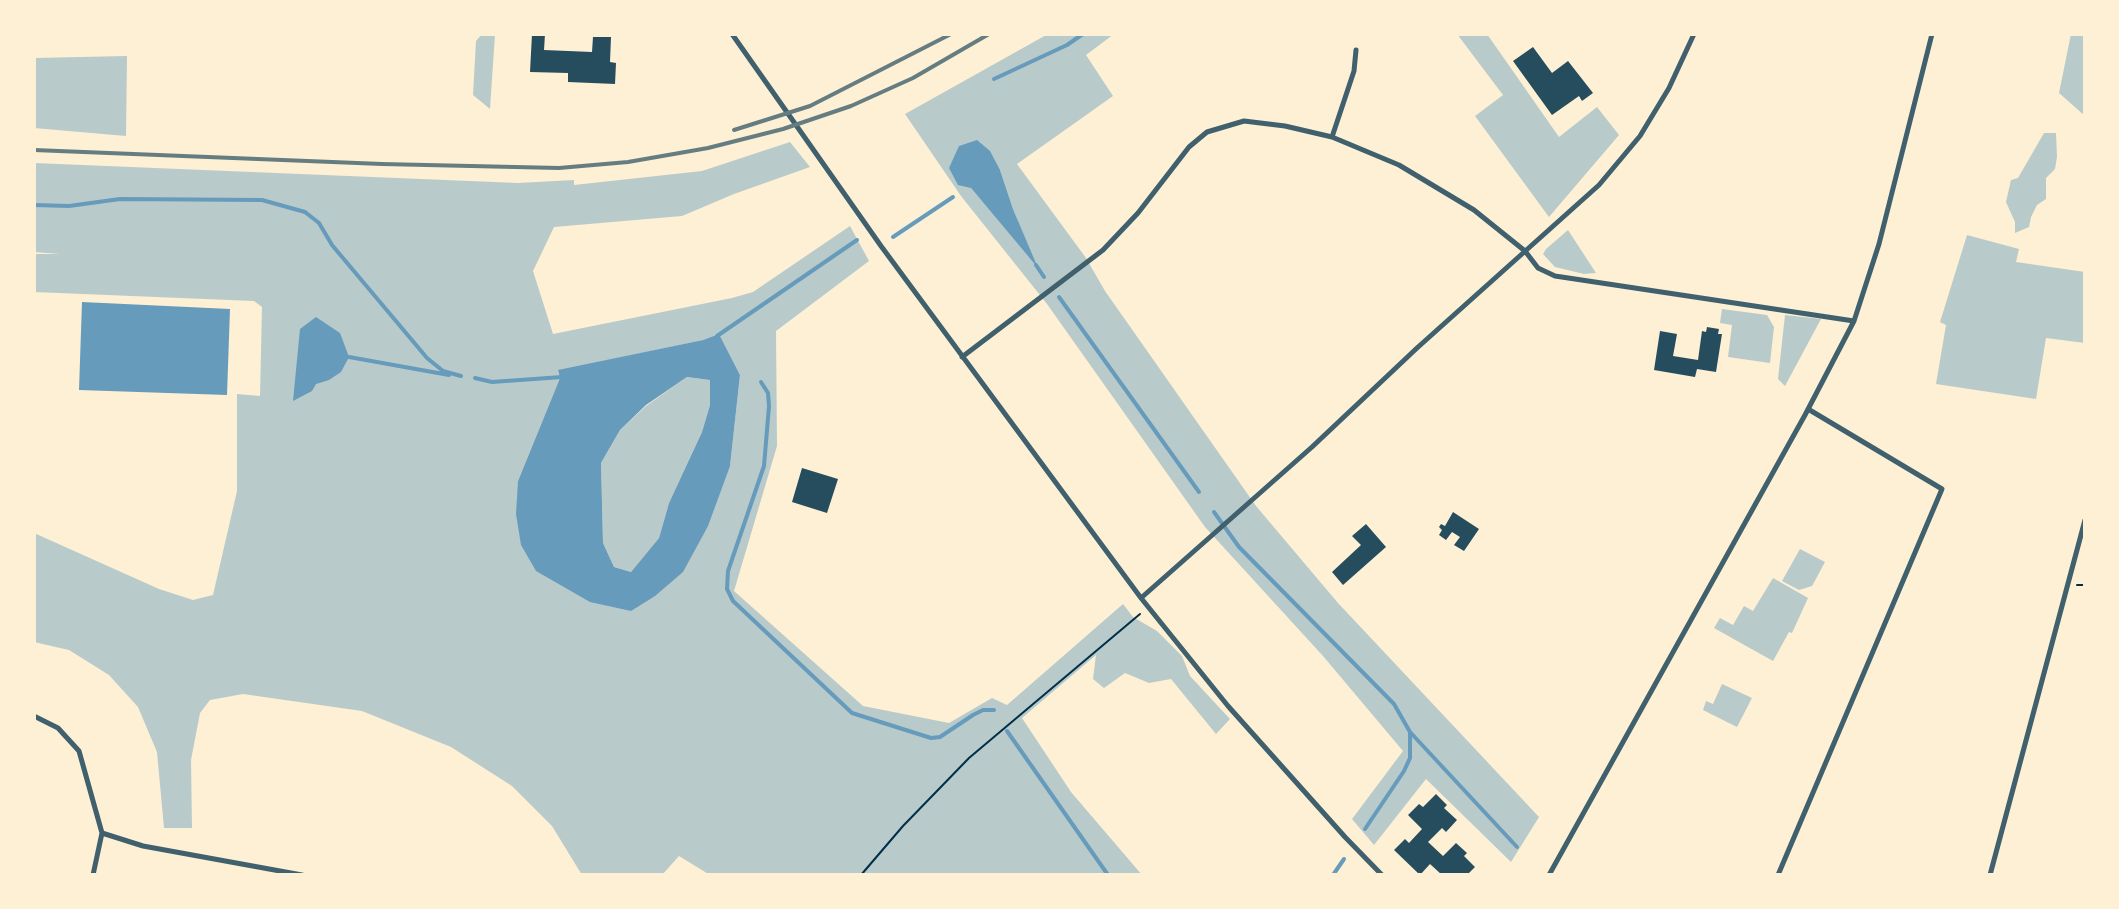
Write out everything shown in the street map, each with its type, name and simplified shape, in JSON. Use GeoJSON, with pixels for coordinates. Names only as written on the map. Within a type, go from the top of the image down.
{"type":"FeatureCollection","features":[{"type":"Feature","properties":{"kind":"street"},"geometry":{"type":"LineString","coordinates":[[732,34],[858,214],[1141,598],[1228,706],[1382,875]]}},
{"type":"Feature","properties":{"kind":"street"},"geometry":{"type":"LineString","coordinates":[[1141,598],[1599,185],[1640,136],[1669,88],[1694,34]]}},
{"type":"Feature","properties":{"kind":"street"},"geometry":{"type":"LineString","coordinates":[[1549,875],[1854,321],[1879,244],[1932,34]]}},
{"type":"Feature","properties":{"kind":"street"},"geometry":{"type":"LineString","coordinates":[[1332,137],[1354,71],[1356,50]]}},
{"type":"Feature","properties":{"kind":"street"},"geometry":{"type":"LineString","coordinates":[[962,357],[1103,250],[1138,213],[1189,147],[1207,132],[1244,121],[1285,126],[1332,137],[1422,177],[1474,210],[1525,251],[1538,268],[1555,276],[1854,321]]}},
{"type":"Feature","properties":{"kind":"street"},"geometry":{"type":"LineString","coordinates":[[1778,875],[1942,489],[1808,409]]}},
{"type":"Feature","properties":{"kind":"street"},"geometry":{"type":"LineString","coordinates":[[1990,875],[2085,520]]}},
{"type":"Feature","properties":{"kind":"street"},"geometry":{"type":"LineString","coordinates":[[34,716],[58,728],[79,751],[102,833],[93,875]]}},
{"type":"Feature","properties":{"kind":"street"},"geometry":{"type":"LineString","coordinates":[[102,833],[143,846],[302,875]]}},
{"type":"Feature","properties":{"kind":"path"},"geometry":{"type":"LineString","coordinates":[[861,875],[969,758],[1148,607]]}},
{"type":"Feature","properties":{"kind":"shaded area"},"geometry":{"type":"Polygon","coordinates":[[[482,34],[495,34],[490,109],[473,95],[476,41],[482,34]]]}},
{"type":"Feature","properties":{"kind":"shaded area"},"geometry":{"type":"Polygon","coordinates":[[[1048,34],[1114,34],[1086,55],[1113,96],[1017,164],[1086,258],[1105,291],[1256,506],[1338,603],[1539,817],[1511,862],[1426,779],[1374,845],[1352,819],[1403,751],[1323,656],[1205,527],[1047,304],[961,196],[905,114],[1048,34]],[[1000,170],[971,188],[1036,265],[1000,170]]]}},
{"type":"Feature","properties":{"kind":"shaded area"},"geometry":{"type":"Polygon","coordinates":[[[1457,34],[1487,34],[1559,137],[1597,107],[1619,135],[1549,217],[1475,116],[1503,95],[1457,34]]]}},
{"type":"Feature","properties":{"kind":"shaded area"},"geometry":{"type":"Polygon","coordinates":[[[2071,34],[2085,34],[2085,116],[2059,93],[2071,34]]]}},
{"type":"Feature","properties":{"kind":"shaded area"},"geometry":{"type":"Polygon","coordinates":[[[127,56],[126,136],[34,128],[34,58],[127,56]]]}},
{"type":"Feature","properties":{"kind":"shaded area"},"geometry":{"type":"Polygon","coordinates":[[[2044,133],[2056,133],[2055,169],[2046,178],[2046,199],[2037,205],[2029,227],[2015,233],[2015,222],[2006,202],[2011,180],[2018,178],[2044,133]]]}},
{"type":"Feature","properties":{"kind":"shaded area"},"geometry":{"type":"Polygon","coordinates":[[[790,142],[810,167],[682,216],[554,227],[533,271],[553,334],[753,292],[850,226],[869,261],[776,331],[777,446],[734,591],[863,706],[949,723],[992,698],[1007,705],[1123,604],[1133,617],[1157,631],[1182,656],[1190,676],[1230,719],[1216,734],[1171,679],[1149,683],[1125,673],[1104,688],[1093,679],[1096,655],[1022,718],[1071,792],[1142,875],[710,875],[679,856],[662,875],[582,875],[552,826],[512,786],[451,747],[362,711],[243,694],[210,700],[200,713],[191,760],[192,828],[164,828],[157,752],[138,707],[109,675],[69,650],[34,642],[34,533],[159,589],[193,600],[213,595],[237,491],[237,394],[260,396],[262,307],[254,301],[34,292],[34,254],[60,254],[34,252],[34,163],[518,183],[574,180],[574,185],[702,171],[790,142]],[[719,334],[558,371],[560,378],[518,481],[631,611],[730,466],[740,375],[719,334]]]}},
{"type":"Feature","properties":{"kind":"shaded area"},"geometry":{"type":"Polygon","coordinates":[[[1568,230],[1596,273],[1584,274],[1555,267],[1543,254],[1568,230]]]}},
{"type":"Feature","properties":{"kind":"shaded area"},"geometry":{"type":"Polygon","coordinates":[[[1967,235],[2019,249],[2016,262],[2085,272],[2085,343],[2046,338],[2036,399],[1936,384],[1946,325],[1940,322],[1967,235]]]}},
{"type":"Feature","properties":{"kind":"shaded area"},"geometry":{"type":"Polygon","coordinates":[[[1722,309],[1767,315],[1774,327],[1770,363],[1728,357],[1732,325],[1720,323],[1722,309]]]}},
{"type":"Feature","properties":{"kind":"shaded area"},"geometry":{"type":"Polygon","coordinates":[[[1785,315],[1821,319],[1785,386],[1778,379],[1785,315]]]}},
{"type":"Feature","properties":{"kind":"shaded area"},"geometry":{"type":"Polygon","coordinates":[[[687,377],[711,380],[710,405],[702,432],[669,503],[659,538],[631,572],[614,567],[603,543],[601,463],[620,430],[646,406],[687,377]]]}},
{"type":"Feature","properties":{"kind":"shaded area"},"geometry":{"type":"Polygon","coordinates":[[[1800,549],[1825,562],[1812,586],[1799,590],[1782,581],[1800,549]]]}},
{"type":"Feature","properties":{"kind":"shaded area"},"geometry":{"type":"Polygon","coordinates":[[[1773,578],[1808,598],[1792,633],[1789,632],[1773,661],[1714,628],[1720,618],[1733,625],[1744,606],[1753,611],[1773,578]]]}},
{"type":"Feature","properties":{"kind":"shaded area"},"geometry":{"type":"Polygon","coordinates":[[[1722,684],[1752,698],[1737,727],[1703,710],[1706,701],[1713,704],[1722,684]]]}},
{"type":"Feature","properties":{"kind":"water"},"geometry":{"type":"Polygon","coordinates":[[[977,140],[990,151],[1000,170],[1038,268],[971,188],[958,185],[949,168],[959,146],[977,140]]]}},
{"type":"Feature","properties":{"kind":"water"},"geometry":{"type":"Polygon","coordinates":[[[82,302],[230,309],[227,395],[79,390],[82,302]]]}},
{"type":"Feature","properties":{"kind":"water"},"geometry":{"type":"Polygon","coordinates":[[[316,317],[340,333],[349,357],[341,372],[316,384],[312,391],[293,401],[300,329],[316,317]]]}},
{"type":"Feature","properties":{"kind":"water"},"geometry":{"type":"Polygon","coordinates":[[[719,334],[740,375],[730,466],[708,526],[683,572],[655,596],[631,611],[590,602],[536,571],[521,545],[516,514],[518,481],[560,378],[558,370],[719,334]],[[687,377],[646,405],[620,430],[601,463],[603,543],[614,567],[631,572],[659,538],[669,503],[702,432],[710,405],[710,380],[687,377]]]}},
{"type":"Feature","properties":{"kind":"building"},"geometry":{"type":"Polygon","coordinates":[[[532,34],[545,34],[544,50],[592,52],[593,37],[611,37],[610,62],[616,63],[615,84],[568,82],[568,73],[530,72],[532,34]]]}},
{"type":"Feature","properties":{"kind":"building"},"geometry":{"type":"Polygon","coordinates":[[[1533,47],[1552,73],[1568,61],[1593,93],[1582,101],[1579,96],[1552,115],[1513,61],[1533,47]]]}},
{"type":"Feature","properties":{"kind":"building"},"geometry":{"type":"Polygon","coordinates":[[[1707,327],[1719,329],[1718,334],[1722,334],[1716,372],[1697,369],[1695,377],[1654,370],[1660,331],[1677,334],[1673,356],[1698,360],[1702,331],[1706,332],[1707,327]]]}},
{"type":"Feature","properties":{"kind":"building"},"geometry":{"type":"Polygon","coordinates":[[[802,468],[838,479],[827,513],[792,502],[802,468]]]}},
{"type":"Feature","properties":{"kind":"building"},"geometry":{"type":"Polygon","coordinates":[[[1453,512],[1479,529],[1464,551],[1454,545],[1460,537],[1452,532],[1446,540],[1439,535],[1442,530],[1439,527],[1441,524],[1445,526],[1453,512]]]}},
{"type":"Feature","properties":{"kind":"building"},"geometry":{"type":"Polygon","coordinates":[[[1366,524],[1386,547],[1343,585],[1332,572],[1361,545],[1352,536],[1366,524]]]}},
{"type":"Feature","properties":{"kind":"building"},"geometry":{"type":"Polygon","coordinates":[[[1436,794],[1447,805],[1444,808],[1457,820],[1446,832],[1442,828],[1428,842],[1443,856],[1456,843],[1467,853],[1464,856],[1475,867],[1467,875],[1442,875],[1430,864],[1420,875],[1394,850],[1405,839],[1409,843],[1422,829],[1408,815],[1419,804],[1423,807],[1436,794]]]}},
{"type":"Feature","properties":{"kind":"waterway"},"geometry":{"type":"LineString","coordinates":[[994,79],[1067,45],[1083,34]]}},
{"type":"Feature","properties":{"kind":"waterway"},"geometry":{"type":"LineString","coordinates":[[893,237],[953,197]]}},
{"type":"Feature","properties":{"kind":"waterway"},"geometry":{"type":"LineString","coordinates":[[34,205],[69,206],[120,199],[262,200],[305,212],[319,223],[332,245],[427,358],[443,371],[461,376]]}},
{"type":"Feature","properties":{"kind":"waterway"},"geometry":{"type":"LineString","coordinates":[[717,336],[857,240]]}},
{"type":"Feature","properties":{"kind":"waterway"},"geometry":{"type":"LineString","coordinates":[[1036,265],[1044,277]]}},
{"type":"Feature","properties":{"kind":"waterway"},"geometry":{"type":"LineString","coordinates":[[1059,297],[1199,492]]}},
{"type":"Feature","properties":{"kind":"waterway"},"geometry":{"type":"LineString","coordinates":[[349,357],[449,375]]}},
{"type":"Feature","properties":{"kind":"waterway"},"geometry":{"type":"LineString","coordinates":[[475,378],[492,382],[562,377]]}},
{"type":"Feature","properties":{"kind":"waterway"},"geometry":{"type":"LineString","coordinates":[[761,382],[768,393],[769,406],[764,466],[728,571],[727,589],[733,601],[852,713],[931,738],[940,737],[983,710],[994,710]]}},
{"type":"Feature","properties":{"kind":"waterway"},"geometry":{"type":"LineString","coordinates":[[1214,512],[1239,547],[1394,704],[1410,732],[1410,758],[1404,771],[1365,829]]}},
{"type":"Feature","properties":{"kind":"waterway"},"geometry":{"type":"LineString","coordinates":[[1007,731],[1108,875]]}},
{"type":"Feature","properties":{"kind":"waterway"},"geometry":{"type":"LineString","coordinates":[[1410,732],[1517,847]]}},
{"type":"Feature","properties":{"kind":"waterway"},"geometry":{"type":"LineString","coordinates":[[1333,875],[1344,859]]}},
{"type":"Feature","properties":{"kind":"railway"},"geometry":{"type":"LineString","coordinates":[[734,130],[810,106],[951,34]]}},
{"type":"Feature","properties":{"kind":"railway"},"geometry":{"type":"LineString","coordinates":[[34,150],[559,168],[628,162],[708,148],[783,129],[851,106],[913,78],[989,34]]}}]}
